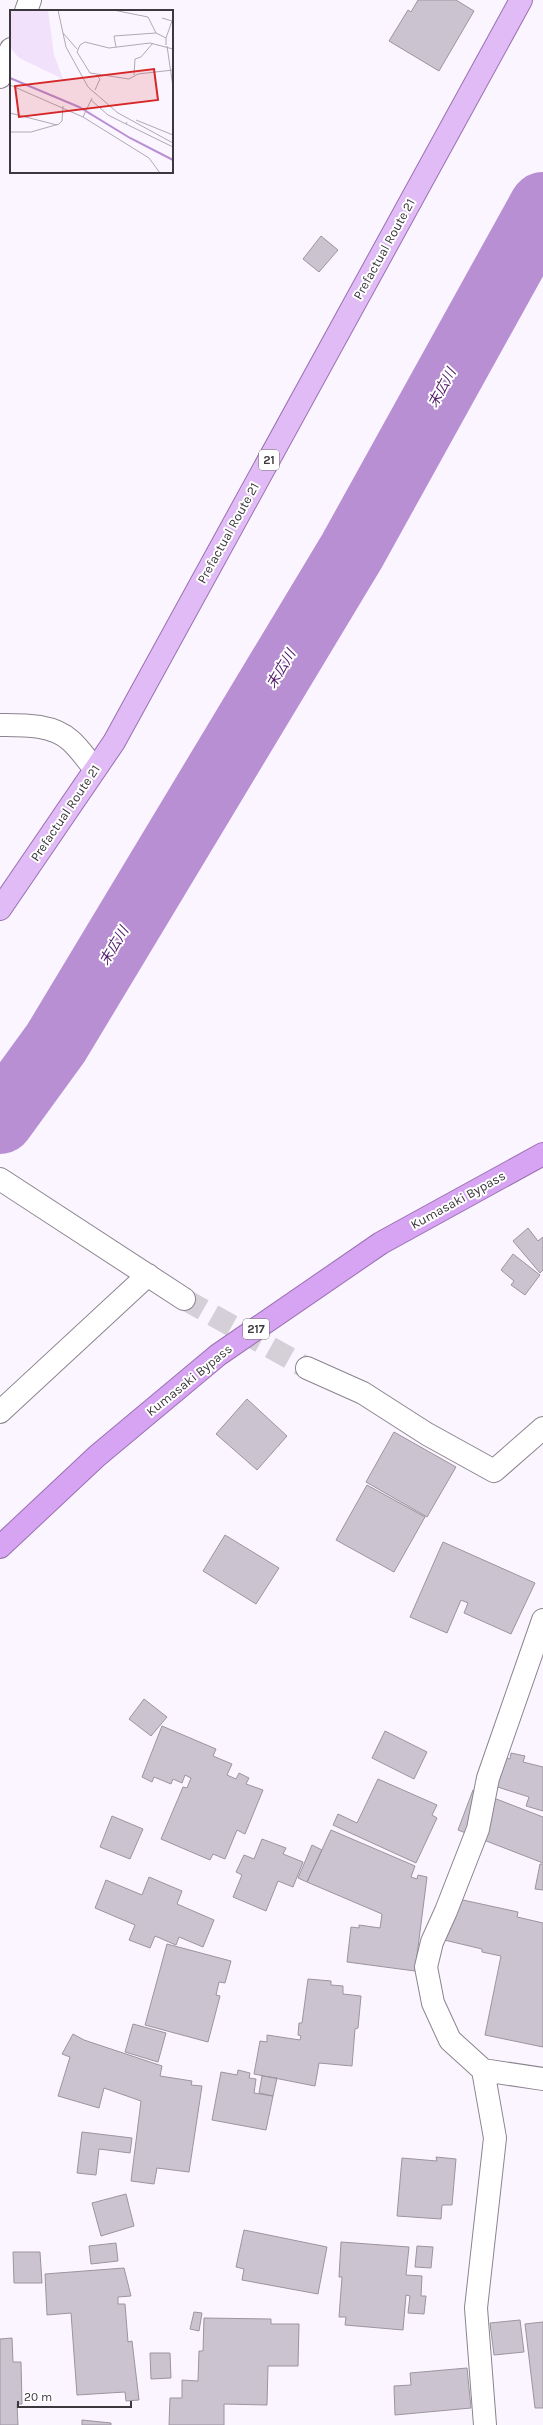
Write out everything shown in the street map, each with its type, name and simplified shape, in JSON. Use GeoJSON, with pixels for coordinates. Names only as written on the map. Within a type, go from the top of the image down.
{"type":"FeatureCollection","features":[{"type":"Feature","properties":{"kind":"highway","name":"Kumasaki Bypass"},"geometry":{"type":"LineString","coordinates":[[0,1546],[97,1456],[218,1354],[381,1242],[543,1154]]}},
{"type":"Feature","properties":{"kind":"main road","name":"Prefactual Route 21"},"geometry":{"type":"LineString","coordinates":[[0,909],[118,735],[521,0]]}},
{"type":"Feature","properties":{"kind":"street"},"geometry":{"type":"LineString","coordinates":[[26,10],[30,0]]}},
{"type":"Feature","properties":{"kind":"street"},"geometry":{"type":"LineString","coordinates":[[0,77],[10,52]]}},
{"type":"Feature","properties":{"kind":"street"},"geometry":{"type":"LineString","coordinates":[[0,725],[27,725],[52,730],[70,740],[95,769]]}},
{"type":"Feature","properties":{"kind":"street"},"geometry":{"type":"LineString","coordinates":[[0,1179],[184,1299]]}},
{"type":"Feature","properties":{"kind":"street"},"geometry":{"type":"LineString","coordinates":[[0,1412],[148,1275]]}},
{"type":"Feature","properties":{"kind":"street"},"geometry":{"type":"LineString","coordinates":[[307,1368],[363,1393],[428,1434],[494,1471],[543,1428]]}},
{"type":"Feature","properties":{"kind":"street"},"geometry":{"type":"LineString","coordinates":[[543,1620],[488,1778],[478,1829],[446,1911],[432,1942],[426,1967],[433,2003],[450,2040],[483,2070],[543,2079]]}},
{"type":"Feature","properties":{"kind":"street"},"geometry":{"type":"LineString","coordinates":[[483,2070],[496,2138],[476,2308],[485,2425]]}},
{"type":"Feature","properties":{"kind":"building"},"geometry":{"type":"Polygon","coordinates":[[[418,0],[456,0],[474,11],[439,71],[389,41],[408,10],[411,12],[418,0]]]}},
{"type":"Feature","properties":{"kind":"building"},"geometry":{"type":"Polygon","coordinates":[[[321,236],[338,250],[319,272],[303,259],[321,236]]]}},
{"type":"Feature","properties":{"kind":"building"},"geometry":{"type":"Polygon","coordinates":[[[528,1228],[538,1241],[543,1237],[543,1270],[540,1273],[513,1241],[528,1228]]]}},
{"type":"Feature","properties":{"kind":"building"},"geometry":{"type":"Polygon","coordinates":[[[513,1254],[540,1275],[525,1295],[511,1285],[514,1281],[501,1270],[513,1254]]]}},
{"type":"Feature","properties":{"kind":"building"},"geometry":{"type":"Polygon","coordinates":[[[247,1399],[287,1436],[257,1470],[216,1434],[247,1399]]]}},
{"type":"Feature","properties":{"kind":"building"},"geometry":{"type":"Polygon","coordinates":[[[394,1432],[456,1467],[427,1517],[366,1482],[394,1432]]]}},
{"type":"Feature","properties":{"kind":"building"},"geometry":{"type":"Polygon","coordinates":[[[367,1485],[425,1517],[394,1572],[336,1540],[367,1485]]]}},
{"type":"Feature","properties":{"kind":"building"},"geometry":{"type":"Polygon","coordinates":[[[225,1535],[279,1568],[256,1604],[203,1571],[225,1535]]]}},
{"type":"Feature","properties":{"kind":"building"},"geometry":{"type":"Polygon","coordinates":[[[443,1542],[535,1583],[511,1634],[464,1613],[468,1603],[461,1600],[447,1633],[410,1617],[443,1542]]]}},
{"type":"Feature","properties":{"kind":"building"},"geometry":{"type":"Polygon","coordinates":[[[144,1699],[167,1717],[151,1736],[129,1719],[144,1699]]]}},
{"type":"Feature","properties":{"kind":"building"},"geometry":{"type":"Polygon","coordinates":[[[162,1726],[216,1749],[213,1756],[232,1764],[227,1775],[236,1779],[239,1773],[249,1778],[246,1784],[263,1790],[245,1834],[237,1830],[225,1859],[213,1854],[210,1860],[161,1839],[183,1787],[187,1788],[191,1778],[185,1775],[182,1783],[173,1779],[171,1784],[154,1777],[152,1782],[142,1777],[162,1726]]]}},
{"type":"Feature","properties":{"kind":"building"},"geometry":{"type":"Polygon","coordinates":[[[385,1731],[427,1752],[414,1779],[372,1758],[385,1731]]]}},
{"type":"Feature","properties":{"kind":"building"},"geometry":{"type":"Polygon","coordinates":[[[511,1753],[525,1756],[523,1762],[543,1767],[543,1811],[526,1806],[529,1797],[485,1783],[493,1755],[510,1759],[511,1753]]]}},
{"type":"Feature","properties":{"kind":"building"},"geometry":{"type":"Polygon","coordinates":[[[378,1779],[437,1805],[432,1815],[437,1818],[416,1863],[333,1825],[338,1814],[357,1823],[378,1779]]]}},
{"type":"Feature","properties":{"kind":"building"},"geometry":{"type":"Polygon","coordinates":[[[473,1790],[543,1817],[543,1863],[458,1830],[473,1790]]]}},
{"type":"Feature","properties":{"kind":"building"},"geometry":{"type":"Polygon","coordinates":[[[112,1816],[143,1829],[130,1859],[100,1847],[112,1816]]]}},
{"type":"Feature","properties":{"kind":"building"},"geometry":{"type":"Polygon","coordinates":[[[331,1830],[415,1866],[411,1877],[417,1879],[418,1875],[427,1877],[415,1971],[347,1962],[351,1927],[359,1928],[359,1925],[380,1928],[382,1914],[307,1882],[331,1830]]]}},
{"type":"Feature","properties":{"kind":"building"},"geometry":{"type":"Polygon","coordinates":[[[262,1839],[286,1848],[283,1854],[303,1862],[293,1887],[278,1881],[266,1911],[233,1897],[242,1875],[236,1872],[244,1855],[254,1859],[262,1839]]]}},
{"type":"Feature","properties":{"kind":"building"},"geometry":{"type":"Polygon","coordinates":[[[312,1845],[322,1850],[307,1882],[298,1878],[312,1845]]]}},
{"type":"Feature","properties":{"kind":"building"},"geometry":{"type":"Polygon","coordinates":[[[540,1864],[543,1864],[543,1890],[535,1889],[540,1864]]]}},
{"type":"Feature","properties":{"kind":"building"},"geometry":{"type":"Polygon","coordinates":[[[149,1877],[182,1891],[177,1904],[214,1920],[203,1947],[179,1937],[176,1945],[155,1936],[150,1948],[129,1940],[135,1925],[95,1908],[106,1880],[142,1895],[149,1877]]]}},
{"type":"Feature","properties":{"kind":"building"},"geometry":{"type":"Polygon","coordinates":[[[449,1897],[518,1912],[517,1917],[543,1923],[543,2047],[485,2035],[501,1956],[482,1952],[482,1949],[440,1939],[449,1897]]]}},
{"type":"Feature","properties":{"kind":"building"},"geometry":{"type":"Polygon","coordinates":[[[167,1944],[231,1961],[225,1983],[219,1982],[216,1995],[220,1996],[208,2042],[145,2025],[167,1944]]]}},
{"type":"Feature","properties":{"kind":"building"},"geometry":{"type":"Polygon","coordinates":[[[308,1979],[331,1981],[331,1985],[343,1986],[343,1994],[361,1996],[358,2028],[355,2029],[352,2066],[319,2063],[315,2086],[254,2074],[260,2041],[267,2042],[267,2035],[300,2040],[301,2036],[298,2035],[299,2023],[302,2023],[308,1979]]]}},
{"type":"Feature","properties":{"kind":"building"},"geometry":{"type":"Polygon","coordinates":[[[133,2024],[166,2033],[158,2062],[125,2052],[133,2024]]]}},
{"type":"Feature","properties":{"kind":"building"},"geometry":{"type":"Polygon","coordinates":[[[73,2034],[84,2040],[162,2066],[160,2076],[192,2081],[191,2085],[202,2086],[189,2172],[157,2168],[154,2184],[131,2181],[141,2101],[104,2088],[99,2108],[58,2096],[70,2057],[62,2054],[73,2034]]]}},
{"type":"Feature","properties":{"kind":"building"},"geometry":{"type":"Polygon","coordinates":[[[238,2070],[250,2073],[249,2078],[256,2079],[254,2093],[273,2096],[266,2130],[212,2120],[221,2072],[237,2075],[238,2070]]]}},
{"type":"Feature","properties":{"kind":"building"},"geometry":{"type":"Polygon","coordinates":[[[262,2076],[277,2078],[273,2096],[259,2093],[262,2076]]]}},
{"type":"Feature","properties":{"kind":"building"},"geometry":{"type":"Polygon","coordinates":[[[82,2132],[132,2138],[130,2153],[99,2149],[96,2175],[77,2173],[82,2132]]]}},
{"type":"Feature","properties":{"kind":"building"},"geometry":{"type":"Polygon","coordinates":[[[436,2157],[456,2159],[452,2205],[442,2205],[441,2219],[397,2216],[402,2158],[437,2161],[436,2157]]]}},
{"type":"Feature","properties":{"kind":"building"},"geometry":{"type":"Polygon","coordinates":[[[126,2194],[134,2226],[101,2236],[92,2203],[126,2194]]]}},
{"type":"Feature","properties":{"kind":"building"},"geometry":{"type":"Polygon","coordinates":[[[244,2230],[327,2247],[318,2294],[242,2280],[244,2269],[236,2267],[244,2230]]]}},
{"type":"Feature","properties":{"kind":"building"},"geometry":{"type":"Polygon","coordinates":[[[341,2242],[409,2247],[406,2275],[422,2276],[421,2296],[426,2296],[424,2314],[408,2313],[410,2296],[406,2295],[403,2330],[345,2325],[346,2317],[339,2317],[342,2277],[339,2277],[341,2242]]]}},
{"type":"Feature","properties":{"kind":"building"},"geometry":{"type":"Polygon","coordinates":[[[116,2243],[118,2261],[91,2264],[89,2246],[116,2243]]]}},
{"type":"Feature","properties":{"kind":"building"},"geometry":{"type":"Polygon","coordinates":[[[417,2246],[433,2247],[431,2268],[415,2267],[417,2246]]]}},
{"type":"Feature","properties":{"kind":"building"},"geometry":{"type":"Polygon","coordinates":[[[13,2252],[40,2252],[42,2283],[14,2283],[13,2252]]]}},
{"type":"Feature","properties":{"kind":"building"},"geometry":{"type":"Polygon","coordinates":[[[124,2268],[131,2296],[118,2297],[118,2304],[125,2304],[128,2342],[132,2341],[139,2400],[126,2401],[125,2392],[77,2395],[71,2313],[47,2315],[45,2274],[124,2268]]]}},
{"type":"Feature","properties":{"kind":"building"},"geometry":{"type":"Polygon","coordinates":[[[194,2312],[202,2313],[199,2331],[190,2329],[194,2312]]]}},
{"type":"Feature","properties":{"kind":"building"},"geometry":{"type":"Polygon","coordinates":[[[204,2318],[271,2319],[271,2324],[299,2324],[298,2366],[268,2366],[267,2405],[224,2404],[224,2425],[169,2425],[170,2398],[182,2398],[182,2380],[198,2381],[199,2351],[203,2351],[204,2318]]]}},
{"type":"Feature","properties":{"kind":"building"},"geometry":{"type":"Polygon","coordinates":[[[520,2320],[524,2352],[494,2355],[490,2323],[520,2320]]]}},
{"type":"Feature","properties":{"kind":"building"},"geometry":{"type":"Polygon","coordinates":[[[543,2322],[543,2408],[535,2408],[525,2324],[543,2322]]]}},
{"type":"Feature","properties":{"kind":"building"},"geometry":{"type":"Polygon","coordinates":[[[12,2338],[13,2362],[21,2362],[22,2404],[17,2404],[18,2425],[0,2425],[0,2339],[12,2338]]]}},
{"type":"Feature","properties":{"kind":"building"},"geometry":{"type":"Polygon","coordinates":[[[150,2353],[170,2353],[171,2378],[151,2379],[150,2353]]]}},
{"type":"Feature","properties":{"kind":"building"},"geometry":{"type":"Polygon","coordinates":[[[467,2368],[471,2408],[395,2415],[394,2386],[411,2385],[410,2373],[467,2368]]]}},
{"type":"Feature","properties":{"kind":"building"},"geometry":{"type":"Polygon","coordinates":[[[82,2420],[111,2423],[111,2425],[82,2425],[82,2420]]]}},
{"type":"Feature","properties":{"kind":"waterway","name":"末広川"},"geometry":{"type":"LineString","coordinates":[[0,1120],[56,1043],[352,551],[543,206]]}},
{"type":"Feature","properties":{"kind":"tunnel"},"geometry":{"type":"LineString","coordinates":[[184,1299],[307,1368]]}}]}
